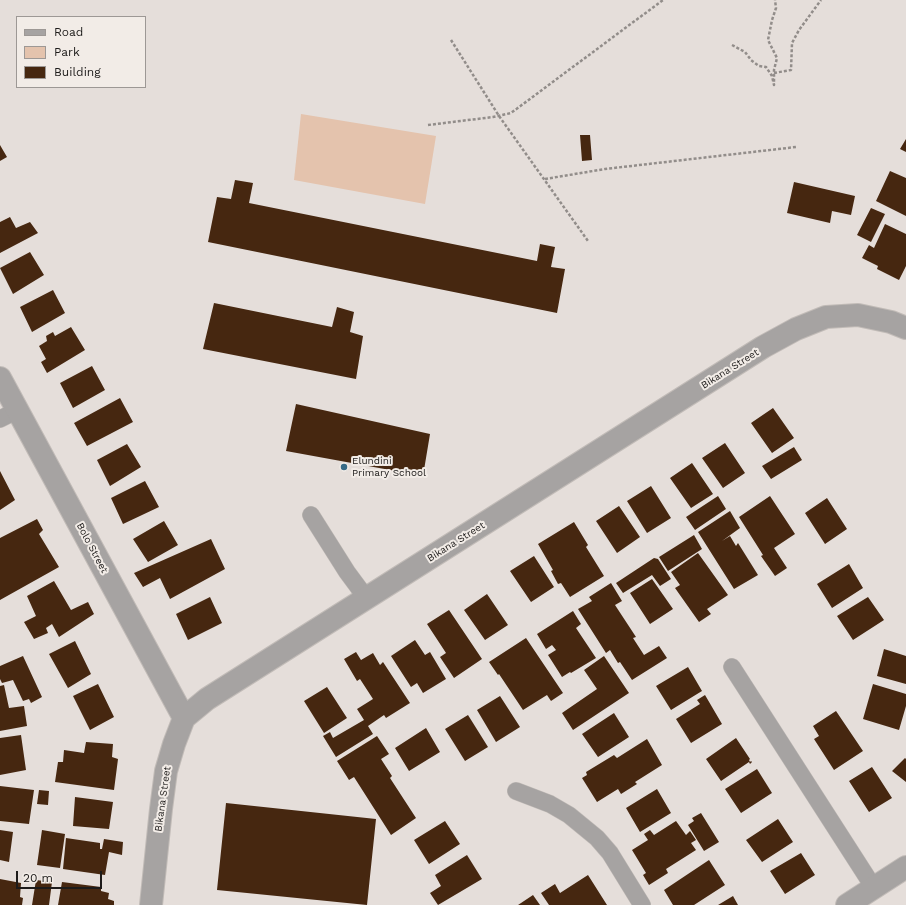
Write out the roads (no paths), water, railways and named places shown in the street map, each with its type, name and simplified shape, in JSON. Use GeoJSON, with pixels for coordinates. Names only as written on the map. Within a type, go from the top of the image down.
{"type":"FeatureCollection","features":[{"type":"Feature","properties":{"kind":"street","name":"Bikana Street"},"geometry":{"type":"LineString","coordinates":[[151,905],[166,771],[184,718],[207,699],[750,356],[796,329],[826,317],[858,315],[891,322],[906,328]]}},
{"type":"Feature","properties":{"kind":"street","name":"Bolo Street"},"geometry":{"type":"LineString","coordinates":[[0,378],[9,415],[184,718]]}},
{"type":"Feature","properties":{"kind":"street"},"geometry":{"type":"LineString","coordinates":[[847,905],[906,867]]}},
{"type":"Feature","properties":{"kind":"lane"},"geometry":{"type":"LineString","coordinates":[[311,515],[366,599]]}},
{"type":"Feature","properties":{"kind":"lane"},"geometry":{"type":"LineString","coordinates":[[732,667],[874,888]]}},
{"type":"Feature","properties":{"kind":"lane"},"geometry":{"type":"LineString","coordinates":[[516,791],[550,804],[569,815],[597,838],[610,853],[642,905]]}},
{"type":"Feature","properties":{"kind":"place","name":"Elundini Primary School"},"geometry":{"type":"Point","coordinates":[344,467]}}]}
